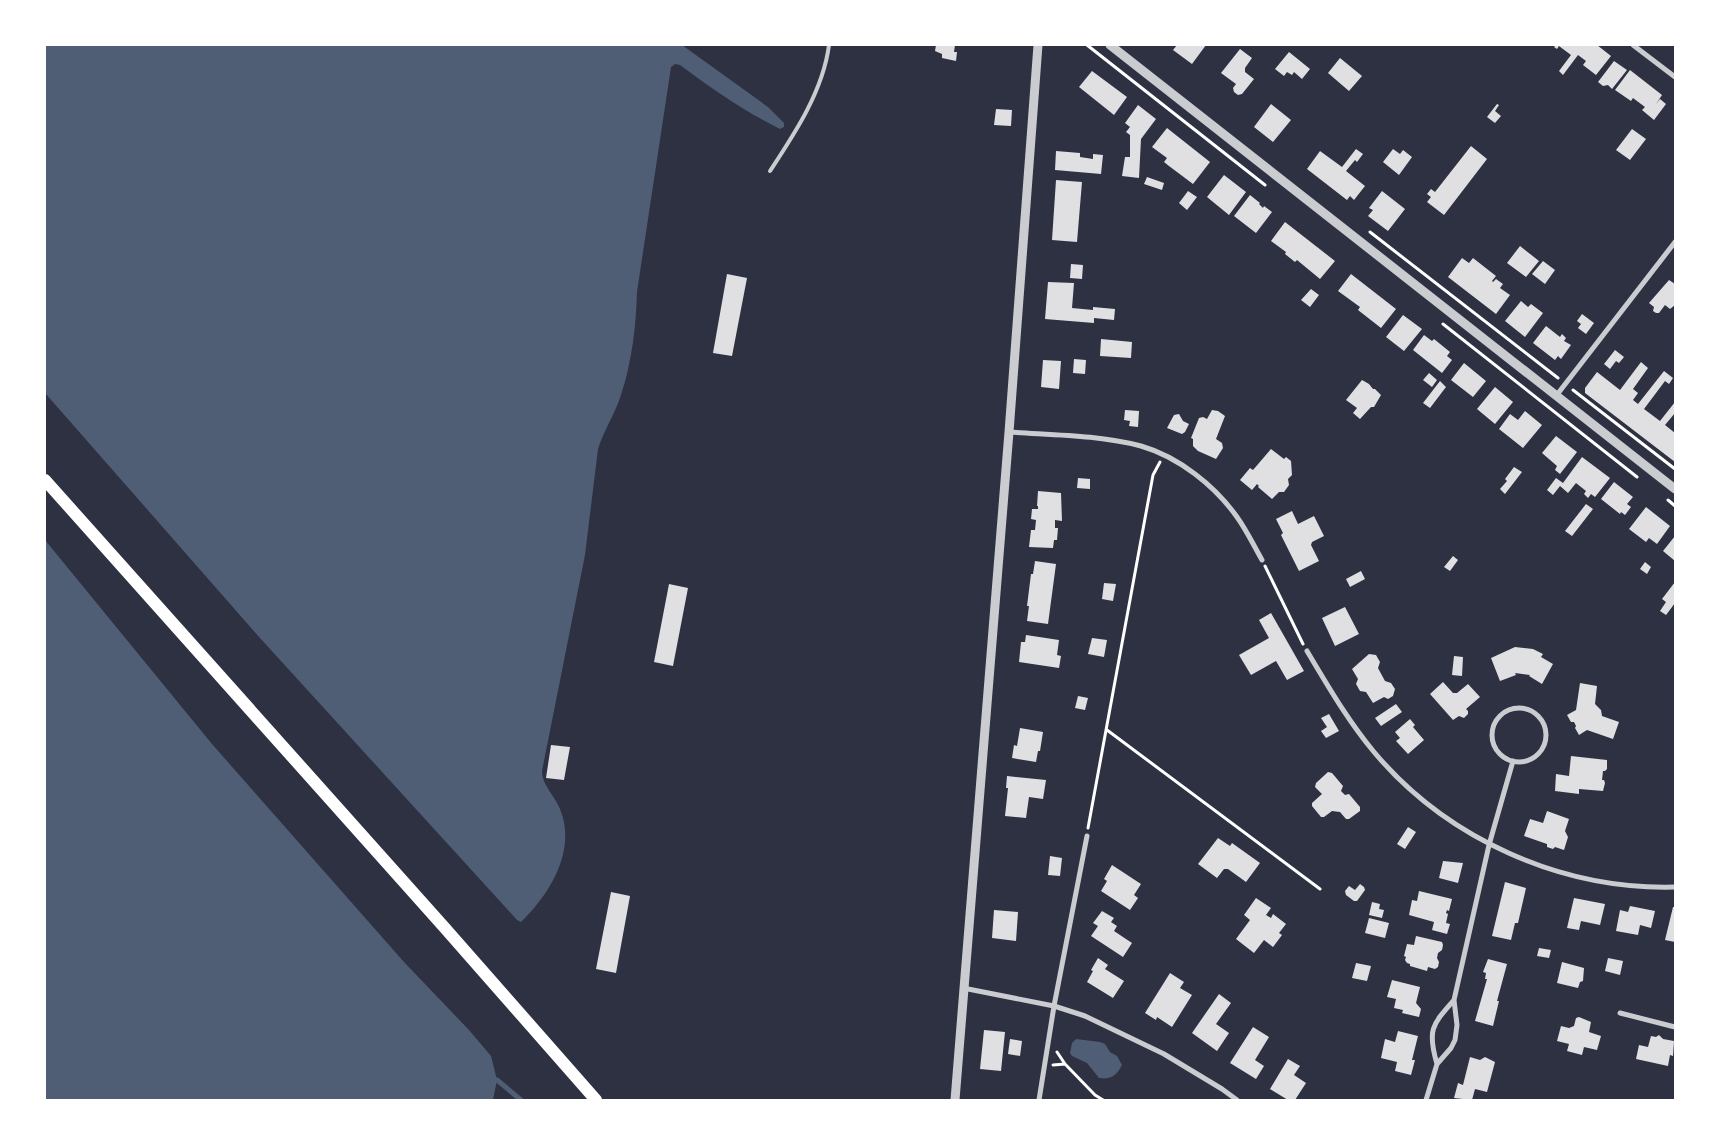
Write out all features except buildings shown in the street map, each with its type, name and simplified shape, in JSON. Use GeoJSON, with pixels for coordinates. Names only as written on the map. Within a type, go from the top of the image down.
{"type":"FeatureCollection","features":[{"type":"Feature","properties":{"kind":"main road"},"geometry":{"type":"LineString","coordinates":[[45,480],[596,1100]]}},
{"type":"Feature","properties":{"kind":"street"},"geometry":{"type":"LineString","coordinates":[[955,1100],[1038,45]]}},
{"type":"Feature","properties":{"kind":"street"},"geometry":{"type":"LineString","coordinates":[[1110,45],[1675,489]]}},
{"type":"Feature","properties":{"kind":"street"},"geometry":{"type":"LineString","coordinates":[[1633,45],[1675,77]]}},
{"type":"Feature","properties":{"kind":"street"},"geometry":{"type":"LineString","coordinates":[[1556,397],[1675,242]]}},
{"type":"Feature","properties":{"kind":"street"},"geometry":{"type":"LineString","coordinates":[[1009,432],[1106,440],[1142,446],[1164,455],[1185,467],[1223,500],[1238,518],[1262,560]]}},
{"type":"Feature","properties":{"kind":"street"},"geometry":{"type":"LineString","coordinates":[[1307,651],[1346,716],[1374,753],[1409,788],[1450,821],[1489,845],[1564,874],[1621,885],[1675,887]]}},
{"type":"Feature","properties":{"kind":"street"},"geometry":{"type":"LineString","coordinates":[[1525,708],[1538,715],[1544,726],[1546,735],[1544,744],[1532,758],[1522,762],[1513,761],[1503,757],[1496,750],[1492,735],[1493,726],[1506,710],[1525,708]]}},
{"type":"Feature","properties":{"kind":"street"},"geometry":{"type":"LineString","coordinates":[[1426,1100],[1437,1064],[1451,1048],[1455,1040],[1457,1025],[1454,1000],[1489,845],[1513,761]]}},
{"type":"Feature","properties":{"kind":"street"},"geometry":{"type":"LineString","coordinates":[[1040,1100],[1054,1006],[1087,836]]}},
{"type":"Feature","properties":{"kind":"street"},"geometry":{"type":"LineString","coordinates":[[963,988],[1054,1006],[1084,1016],[1164,1054],[1237,1100]]}},
{"type":"Feature","properties":{"kind":"street"},"geometry":{"type":"LineString","coordinates":[[1437,1064],[1432,1033],[1438,1019],[1454,1000]]}},
{"type":"Feature","properties":{"kind":"street"},"geometry":{"type":"LineString","coordinates":[[1620,1013],[1675,1027]]}},
{"type":"Feature","properties":{"kind":"lane"},"geometry":{"type":"LineString","coordinates":[[770,171],[787,146],[810,103],[824,69],[829,45]]}},
{"type":"Feature","properties":{"kind":"path"},"geometry":{"type":"LineString","coordinates":[[1087,45],[1269,188]]}},
{"type":"Feature","properties":{"kind":"path"},"geometry":{"type":"LineString","coordinates":[[1364,227],[1675,469]]}},
{"type":"Feature","properties":{"kind":"path"},"geometry":{"type":"LineString","coordinates":[[1440,322],[1638,477]]}},
{"type":"Feature","properties":{"kind":"path"},"geometry":{"type":"LineString","coordinates":[[1087,836],[1153,475],[1164,455]]}},
{"type":"Feature","properties":{"kind":"path"},"geometry":{"type":"LineString","coordinates":[[1660,494],[1675,506]]}},
{"type":"Feature","properties":{"kind":"path"},"geometry":{"type":"LineString","coordinates":[[1262,560],[1307,651]]}},
{"type":"Feature","properties":{"kind":"path"},"geometry":{"type":"LineString","coordinates":[[1107,730],[1320,889]]}},
{"type":"Feature","properties":{"kind":"path"},"geometry":{"type":"LineString","coordinates":[[1045,1066],[1065,1064],[1095,1095],[1103,1100]]}},
{"type":"Feature","properties":{"kind":"water"},"geometry":{"type":"Polygon","coordinates":[[[45,45],[682,45],[768,107],[784,123],[784,127],[780,129],[704,83],[680,65],[675,64],[671,67],[637,292],[631,357],[619,402],[598,449],[585,555],[542,771],[546,786],[558,804],[564,824],[565,840],[563,855],[551,885],[532,911],[521,922],[517,920],[260,638],[45,393],[45,45]]]}},
{"type":"Feature","properties":{"kind":"water"},"geometry":{"type":"Polygon","coordinates":[[[45,540],[212,744],[404,962],[469,1030],[491,1056],[497,1080],[493,1100],[45,1100],[45,540]]]}},
{"type":"Feature","properties":{"kind":"water"},"geometry":{"type":"Polygon","coordinates":[[[1076,1039],[1105,1044],[1110,1052],[1117,1056],[1122,1065],[1118,1072],[1110,1077],[1099,1078],[1087,1063],[1072,1056],[1070,1053],[1072,1043],[1076,1039]]]}},
{"type":"Feature","properties":{"kind":"waterway"},"geometry":{"type":"LineString","coordinates":[[491,1079],[497,1080],[521,1100]]}}]}
